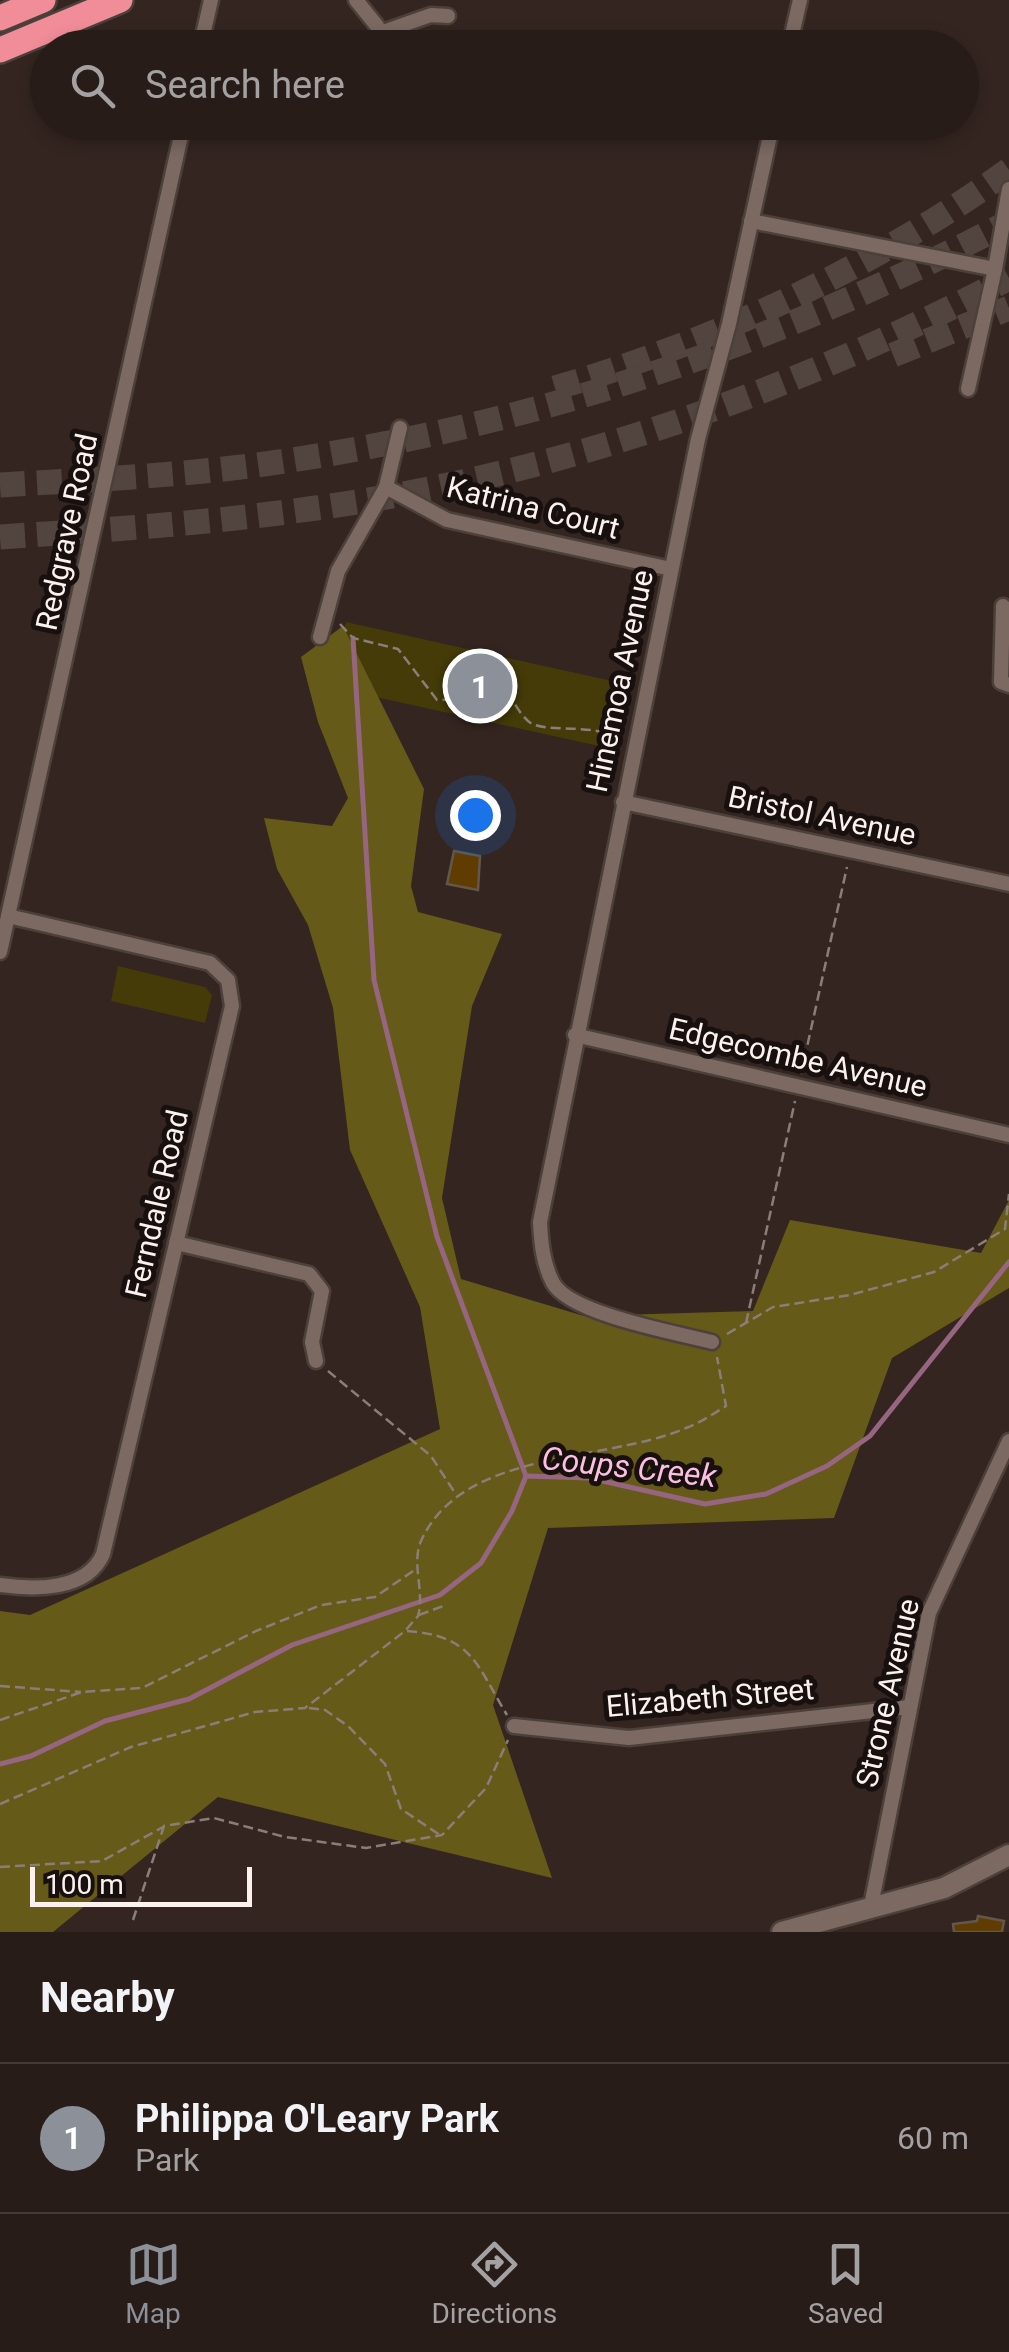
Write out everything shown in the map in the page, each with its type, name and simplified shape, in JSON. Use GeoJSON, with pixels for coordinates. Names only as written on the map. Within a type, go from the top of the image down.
{"type":"FeatureCollection","features":[{"type":"Feature","properties":{"kind":"highway"},"geometry":{"type":"LineString","coordinates":[[0,18],[43,0]]}},
{"type":"Feature","properties":{"kind":"highway"},"geometry":{"type":"LineString","coordinates":[[48,30],[120,0]]}},
{"type":"Feature","properties":{"kind":"highway"},"geometry":{"type":"LineString","coordinates":[[0,50],[30,38]]}},
{"type":"Feature","properties":{"kind":"main road"},"geometry":{"type":"LineString","coordinates":[[782,1932],[944,1888],[1009,1855]]}},
{"type":"Feature","properties":{"kind":"street"},"geometry":{"type":"LineString","coordinates":[[204,30],[210,0]]}},
{"type":"Feature","properties":{"kind":"street"},"geometry":{"type":"LineString","coordinates":[[356,0],[376,30]]}},
{"type":"Feature","properties":{"kind":"street"},"geometry":{"type":"LineString","coordinates":[[793,30],[800,0]]}},
{"type":"Feature","properties":{"kind":"street"},"geometry":{"type":"LineString","coordinates":[[402,30],[431,15],[448,16]]}},
{"type":"Feature","properties":{"kind":"street","name":"Redgrave Road"},"geometry":{"type":"LineString","coordinates":[[0,952],[180,140]]}},
{"type":"Feature","properties":{"kind":"street","name":"Hinemoa Avenue"},"geometry":{"type":"LineString","coordinates":[[712,1342],[601,1314],[555,1287],[542,1254],[540,1222],[671,569],[769,140]]}},
{"type":"Feature","properties":{"kind":"street"},"geometry":{"type":"LineString","coordinates":[[968,389],[1009,190]]}},
{"type":"Feature","properties":{"kind":"street"},"geometry":{"type":"LineString","coordinates":[[751,221],[995,269]]}},
{"type":"Feature","properties":{"kind":"street"},"geometry":{"type":"LineString","coordinates":[[320,637],[343,560],[386,487],[400,428]]}},
{"type":"Feature","properties":{"kind":"street","name":"Katrina Court"},"geometry":{"type":"LineString","coordinates":[[386,487],[464,525],[671,569]]}},
{"type":"Feature","properties":{"kind":"street"},"geometry":{"type":"LineString","coordinates":[[1003,606],[1001,682],[1009,684]]}},
{"type":"Feature","properties":{"kind":"street","name":"Bristol Avenue"},"geometry":{"type":"LineString","coordinates":[[623,802],[1009,884]]}},
{"type":"Feature","properties":{"kind":"street","name":"Ferndale Road"},"geometry":{"type":"LineString","coordinates":[[0,1585],[55,1585],[90,1573],[98,1565],[232,1006],[228,980],[210,963],[8,916]]}},
{"type":"Feature","properties":{"kind":"street","name":"Edgecombe Avenue"},"geometry":{"type":"LineString","coordinates":[[575,1035],[1009,1135]]}},
{"type":"Feature","properties":{"kind":"street"},"geometry":{"type":"LineString","coordinates":[[176,1243],[308,1274],[322,1292],[312,1342],[316,1361]]}},
{"type":"Feature","properties":{"kind":"street","name":"Strone Avenue"},"geometry":{"type":"LineString","coordinates":[[870,1911],[929,1613],[1009,1441]]}},
{"type":"Feature","properties":{"kind":"street","name":"Elizabeth Street"},"geometry":{"type":"LineString","coordinates":[[514,1726],[629,1738],[910,1707]]}},
{"type":"Feature","properties":{"kind":"path"},"geometry":{"type":"LineString","coordinates":[[325,620],[346,625],[353,638],[398,649],[437,700],[449,701],[489,680],[500,681],[526,720],[538,728],[576,726],[611,733],[634,749]]}},
{"type":"Feature","properties":{"kind":"path"},"geometry":{"type":"LineString","coordinates":[[305,1708],[325,1697],[406,1631],[418,1616],[422,1602],[420,1542],[456,1495],[522,1466],[684,1430],[726,1406],[712,1342],[773,1308],[850,1295],[934,1272],[1005,1229],[1009,1194]]}},
{"type":"Feature","properties":{"kind":"path"},"geometry":{"type":"LineString","coordinates":[[316,1361],[431,1456],[456,1495]]}},
{"type":"Feature","properties":{"kind":"path"},"geometry":{"type":"LineString","coordinates":[[0,1686],[82,1692],[142,1688],[256,1631],[321,1605],[374,1598],[418,1568]]}},
{"type":"Feature","properties":{"kind":"path"},"geometry":{"type":"LineString","coordinates":[[418,1616],[446,1605]]}},
{"type":"Feature","properties":{"kind":"path"},"geometry":{"type":"LineString","coordinates":[[0,1867],[102,1861],[164,1826],[214,1818],[285,1837],[366,1848],[442,1836],[486,1788],[514,1726],[468,1650],[440,1633],[406,1631]]}},
{"type":"Feature","properties":{"kind":"path"},"geometry":{"type":"LineString","coordinates":[[0,1720],[82,1692]]}},
{"type":"Feature","properties":{"kind":"path"},"geometry":{"type":"LineString","coordinates":[[325,1697],[325,1710]]}},
{"type":"Feature","properties":{"kind":"path"},"geometry":{"type":"LineString","coordinates":[[0,1804],[131,1747],[255,1712],[305,1708],[325,1710],[348,1726],[385,1764],[401,1809],[442,1836]]}},
{"type":"Feature","properties":{"kind":"path"},"geometry":{"type":"LineString","coordinates":[[133,1920],[164,1826]]}},
{"type":"Feature","properties":{"kind":"shaded area"},"geometry":{"type":"Polygon","coordinates":[[[346,622],[630,685],[617,750],[330,687],[346,622]]]}},
{"type":"Feature","properties":{"kind":"shaded area"},"geometry":{"type":"Polygon","coordinates":[[[343,626],[424,789],[411,886],[418,912],[502,934],[472,1006],[442,1198],[461,1279],[584,1316],[753,1311],[790,1220],[981,1253],[1009,1200],[1009,1288],[892,1358],[834,1518],[548,1528],[493,1705],[552,1878],[218,1797],[53,1932],[0,1932],[0,1611],[30,1615],[440,1429],[420,1307],[350,1150],[333,1008],[308,925],[277,869],[264,818],[332,826],[348,798],[318,722],[301,657],[343,626]]]}},
{"type":"Feature","properties":{"kind":"shaded area"},"geometry":{"type":"Polygon","coordinates":[[[118,966],[205,987],[212,995],[205,1023],[111,1001],[118,966]]]}},
{"type":"Feature","properties":{"kind":"building"},"geometry":{"type":"Polygon","coordinates":[[[454,851],[480,856],[478,890],[447,884],[454,851]]]}},
{"type":"Feature","properties":{"kind":"building"},"geometry":{"type":"Polygon","coordinates":[[[978,1916],[1004,1921],[1002,1932],[954,1932],[953,1924],[977,1921],[978,1916]]]}},
{"type":"Feature","properties":{"kind":"waterway"},"geometry":{"type":"LineString","coordinates":[[353,638],[374,980],[437,1237],[526,1476]]}},
{"type":"Feature","properties":{"kind":"waterway","name":"Coups Creek"},"geometry":{"type":"LineString","coordinates":[[0,1764],[31,1756],[105,1721],[189,1699],[292,1645],[440,1595],[481,1563],[512,1511],[526,1476],[589,1478],[705,1504],[766,1494],[827,1466],[870,1436],[1009,1262]]}},
{"type":"Feature","properties":{"kind":"tunnel"},"geometry":{"type":"LineString","coordinates":[[555,388],[674,348],[791,298],[903,239],[1009,170]]}},
{"type":"Feature","properties":{"kind":"tunnel"},"geometry":{"type":"LineString","coordinates":[[0,485],[257,465],[453,429],[549,405],[644,377],[829,308],[1009,222]]}},
{"type":"Feature","properties":{"kind":"tunnel"},"geometry":{"type":"LineString","coordinates":[[0,537],[277,513],[407,493],[496,474],[585,451],[759,392],[844,357],[1009,278]]}},
{"type":"Feature","properties":{"kind":"tunnel"},"geometry":{"type":"LineString","coordinates":[[893,355],[1009,308]]}},
{"type":"Feature","properties":{"kind":"place","name":"Philippa O'Leary Park"},"geometry":{"type":"Point","coordinates":[480,686]}}]}
